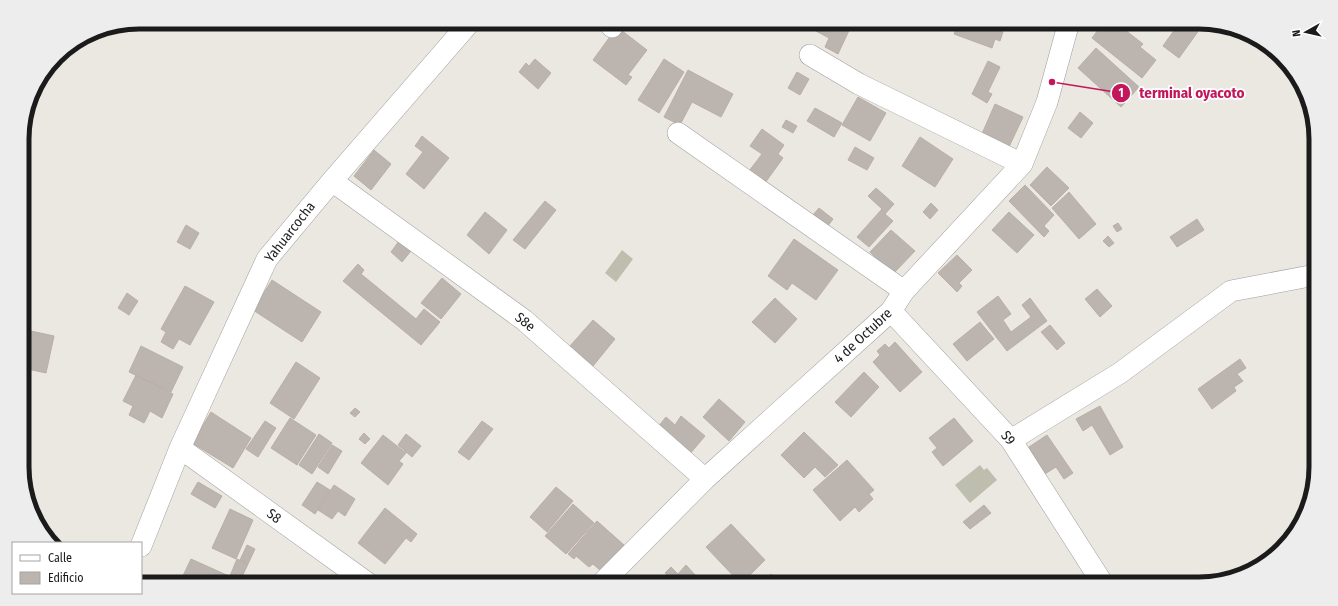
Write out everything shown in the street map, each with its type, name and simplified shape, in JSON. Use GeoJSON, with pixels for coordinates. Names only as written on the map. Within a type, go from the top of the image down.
{"type":"FeatureCollection","features":[{"type":"Feature","properties":{"kind":"street","name":"Yahuarcocha"},"geometry":{"type":"LineString","coordinates":[[142,543],[180,448],[267,259],[332,181],[464,29]]}},
{"type":"Feature","properties":{"kind":"street","name":"4 de Octubre"},"geometry":{"type":"LineString","coordinates":[[608,577],[705,479],[891,311],[904,291],[1022,164],[1047,102],[1067,29]]}},
{"type":"Feature","properties":{"kind":"street"},"geometry":{"type":"LineString","coordinates":[[810,55],[865,87],[1022,164]]}},
{"type":"Feature","properties":{"kind":"street"},"geometry":{"type":"LineString","coordinates":[[678,133],[904,291]]}},
{"type":"Feature","properties":{"kind":"street","name":"S8e"},"geometry":{"type":"LineString","coordinates":[[332,181],[524,320],[705,479]]}},
{"type":"Feature","properties":{"kind":"street"},"geometry":{"type":"LineString","coordinates":[[1011,440],[1120,373],[1231,291],[1309,275]]}},
{"type":"Feature","properties":{"kind":"street","name":"S9"},"geometry":{"type":"LineString","coordinates":[[891,311],[1011,440],[1099,577]]}},
{"type":"Feature","properties":{"kind":"street","name":"S8"},"geometry":{"type":"LineString","coordinates":[[180,448],[359,577]]}},
{"type":"Feature","properties":{"kind":"shaded area"},"geometry":{"type":"Polygon","coordinates":[[[622,250],[633,259],[616,282],[605,273],[622,250]]]}},
{"type":"Feature","properties":{"kind":"shaded area"},"geometry":{"type":"Polygon","coordinates":[[[980,465],[984,470],[987,468],[997,480],[970,503],[955,485],[980,465]]]}},
{"type":"Feature","properties":{"kind":"building"},"geometry":{"type":"Polygon","coordinates":[[[616,29],[620,29],[647,50],[628,75],[632,77],[626,85],[593,60],[616,29]]]}},
{"type":"Feature","properties":{"kind":"building"},"geometry":{"type":"Polygon","coordinates":[[[817,29],[850,29],[838,54],[825,47],[829,38],[816,31],[817,29]]]}},
{"type":"Feature","properties":{"kind":"building"},"geometry":{"type":"Polygon","coordinates":[[[956,29],[998,29],[1003,32],[1000,41],[995,39],[992,48],[954,34],[956,29]]]}},
{"type":"Feature","properties":{"kind":"building"},"geometry":{"type":"Polygon","coordinates":[[[1099,29],[1124,29],[1143,44],[1140,47],[1156,60],[1142,78],[1092,38],[1099,29]]]}},
{"type":"Feature","properties":{"kind":"building"},"geometry":{"type":"Polygon","coordinates":[[[1175,29],[1200,29],[1179,58],[1163,46],[1175,29]]]}},
{"type":"Feature","properties":{"kind":"building"},"geometry":{"type":"Polygon","coordinates":[[[1096,48],[1139,87],[1121,107],[1078,68],[1096,48]]]}},
{"type":"Feature","properties":{"kind":"building"},"geometry":{"type":"Polygon","coordinates":[[[535,59],[551,73],[538,89],[519,72],[526,63],[529,66],[535,59]]]}},
{"type":"Feature","properties":{"kind":"building"},"geometry":{"type":"Polygon","coordinates":[[[664,59],[684,72],[659,113],[638,100],[664,59]]]}},
{"type":"Feature","properties":{"kind":"building"},"geometry":{"type":"Polygon","coordinates":[[[988,61],[1000,67],[988,92],[992,94],[987,103],[972,94],[988,61]]]}},
{"type":"Feature","properties":{"kind":"building"},"geometry":{"type":"Polygon","coordinates":[[[688,70],[733,94],[721,117],[692,102],[680,125],[664,117],[688,70]]]}},
{"type":"Feature","properties":{"kind":"building"},"geometry":{"type":"Polygon","coordinates":[[[797,72],[809,79],[800,95],[788,88],[797,72]]]}},
{"type":"Feature","properties":{"kind":"building"},"geometry":{"type":"Polygon","coordinates":[[[858,97],[886,113],[870,141],[842,125],[858,97]]]}},
{"type":"Feature","properties":{"kind":"building"},"geometry":{"type":"Polygon","coordinates":[[[995,104],[1023,117],[1008,149],[981,136],[995,104]]]}},
{"type":"Feature","properties":{"kind":"building"},"geometry":{"type":"Polygon","coordinates":[[[815,108],[842,123],[834,137],[807,121],[815,108]]]}},
{"type":"Feature","properties":{"kind":"building"},"geometry":{"type":"Polygon","coordinates":[[[1080,112],[1093,123],[1081,138],[1068,128],[1080,112]]]}},
{"type":"Feature","properties":{"kind":"building"},"geometry":{"type":"Polygon","coordinates":[[[786,120],[797,126],[793,133],[782,127],[786,120]]]}},
{"type":"Feature","properties":{"kind":"building"},"geometry":{"type":"Polygon","coordinates":[[[762,129],[784,145],[778,154],[783,158],[765,183],[749,171],[762,154],[750,146],[762,129]]]}},
{"type":"Feature","properties":{"kind":"building"},"geometry":{"type":"Polygon","coordinates":[[[422,136],[449,158],[424,189],[406,174],[423,152],[415,146],[422,136]]]}},
{"type":"Feature","properties":{"kind":"building"},"geometry":{"type":"Polygon","coordinates":[[[920,137],[953,159],[935,187],[902,166],[920,137]]]}},
{"type":"Feature","properties":{"kind":"building"},"geometry":{"type":"Polygon","coordinates":[[[855,147],[874,158],[867,170],[848,160],[855,147]]]}},
{"type":"Feature","properties":{"kind":"building"},"geometry":{"type":"Polygon","coordinates":[[[374,150],[391,164],[371,190],[354,176],[374,150]]]}},
{"type":"Feature","properties":{"kind":"building"},"geometry":{"type":"Polygon","coordinates":[[[1047,167],[1069,188],[1051,206],[1030,185],[1047,167]]]}},
{"type":"Feature","properties":{"kind":"building"},"geometry":{"type":"Polygon","coordinates":[[[1025,185],[1054,215],[1044,226],[1049,231],[1044,237],[1009,201],[1025,185]]]}},
{"type":"Feature","properties":{"kind":"building"},"geometry":{"type":"Polygon","coordinates":[[[876,188],[894,204],[885,214],[893,221],[869,247],[857,237],[882,209],[868,196],[876,188]]]}},
{"type":"Feature","properties":{"kind":"building"},"geometry":{"type":"Polygon","coordinates":[[[1069,192],[1096,224],[1079,239],[1052,208],[1069,192]]]}},
{"type":"Feature","properties":{"kind":"building"},"geometry":{"type":"Polygon","coordinates":[[[545,201],[556,210],[525,249],[513,240],[545,201]]]}},
{"type":"Feature","properties":{"kind":"building"},"geometry":{"type":"Polygon","coordinates":[[[931,203],[938,210],[930,219],[923,212],[931,203]]]}},
{"type":"Feature","properties":{"kind":"building"},"geometry":{"type":"Polygon","coordinates":[[[819,208],[833,219],[827,227],[812,216],[819,208]]]}},
{"type":"Feature","properties":{"kind":"building"},"geometry":{"type":"Polygon","coordinates":[[[485,212],[507,230],[489,254],[467,235],[485,212]]]}},
{"type":"Feature","properties":{"kind":"building"},"geometry":{"type":"Polygon","coordinates":[[[1009,212],[1034,235],[1017,253],[992,230],[1009,212]]]}},
{"type":"Feature","properties":{"kind":"building"},"geometry":{"type":"Polygon","coordinates":[[[1197,219],[1204,230],[1177,247],[1170,237],[1197,219]]]}},
{"type":"Feature","properties":{"kind":"building"},"geometry":{"type":"Polygon","coordinates":[[[1118,223],[1122,229],[1117,232],[1113,226],[1118,223]]]}},
{"type":"Feature","properties":{"kind":"building"},"geometry":{"type":"Polygon","coordinates":[[[186,225],[199,233],[190,249],[177,242],[186,225]]]}},
{"type":"Feature","properties":{"kind":"building"},"geometry":{"type":"Polygon","coordinates":[[[891,230],[915,251],[893,274],[870,252],[891,230]]]}},
{"type":"Feature","properties":{"kind":"building"},"geometry":{"type":"Polygon","coordinates":[[[1108,236],[1114,243],[1109,247],[1103,241],[1108,236]]]}},
{"type":"Feature","properties":{"kind":"building"},"geometry":{"type":"Polygon","coordinates":[[[794,239],[838,270],[816,300],[792,283],[787,290],[768,276],[794,239]]]}},
{"type":"Feature","properties":{"kind":"building"},"geometry":{"type":"Polygon","coordinates":[[[399,241],[411,251],[402,262],[391,252],[399,241]]]}},
{"type":"Feature","properties":{"kind":"building"},"geometry":{"type":"Polygon","coordinates":[[[957,255],[972,270],[959,283],[962,286],[957,292],[938,273],[957,255]]]}},
{"type":"Feature","properties":{"kind":"building"},"geometry":{"type":"Polygon","coordinates":[[[358,264],[364,270],[361,274],[416,319],[424,309],[440,322],[421,345],[343,281],[358,264]]]}},
{"type":"Feature","properties":{"kind":"building"},"geometry":{"type":"Polygon","coordinates":[[[442,278],[461,294],[441,319],[421,303],[442,278]]]}},
{"type":"Feature","properties":{"kind":"building"},"geometry":{"type":"Polygon","coordinates":[[[272,280],[321,312],[302,342],[253,310],[272,280]]]}},
{"type":"Feature","properties":{"kind":"building"},"geometry":{"type":"Polygon","coordinates":[[[185,286],[214,302],[190,345],[179,339],[173,349],[161,342],[166,332],[161,329],[185,286]]]}},
{"type":"Feature","properties":{"kind":"building"},"geometry":{"type":"Polygon","coordinates":[[[1097,289],[1112,306],[1100,317],[1085,299],[1097,289]]]}},
{"type":"Feature","properties":{"kind":"building"},"geometry":{"type":"Polygon","coordinates":[[[127,293],[138,301],[129,315],[118,308],[127,293]]]}},
{"type":"Feature","properties":{"kind":"building"},"geometry":{"type":"Polygon","coordinates":[[[998,296],[1011,314],[1003,320],[1011,332],[1031,317],[1022,305],[1030,298],[1047,321],[1007,351],[977,312],[998,296]]]}},
{"type":"Feature","properties":{"kind":"building"},"geometry":{"type":"Polygon","coordinates":[[[775,298],[797,319],[775,343],[752,322],[775,298]]]}},
{"type":"Feature","properties":{"kind":"building"},"geometry":{"type":"Polygon","coordinates":[[[593,320],[615,339],[593,366],[570,346],[593,320]]]}},
{"type":"Feature","properties":{"kind":"building"},"geometry":{"type":"Polygon","coordinates":[[[980,322],[994,339],[967,361],[953,344],[980,322]]]}},
{"type":"Feature","properties":{"kind":"building"},"geometry":{"type":"Polygon","coordinates":[[[1050,325],[1065,343],[1057,350],[1041,332],[1050,325]]]}},
{"type":"Feature","properties":{"kind":"building"},"geometry":{"type":"Polygon","coordinates":[[[29,331],[54,336],[46,373],[29,369],[29,331]]]}},
{"type":"Feature","properties":{"kind":"building"},"geometry":{"type":"Polygon","coordinates":[[[895,342],[922,372],[900,392],[873,362],[880,355],[877,351],[885,344],[889,348],[895,342]]]}},
{"type":"Feature","properties":{"kind":"building"},"geometry":{"type":"Polygon","coordinates":[[[141,346],[183,367],[171,392],[129,372],[141,346]]]}},
{"type":"Feature","properties":{"kind":"building"},"geometry":{"type":"Polygon","coordinates":[[[1240,359],[1246,368],[1237,374],[1243,381],[1234,387],[1236,391],[1212,409],[1198,389],[1240,359]]]}},
{"type":"Feature","properties":{"kind":"building"},"geometry":{"type":"Polygon","coordinates":[[[296,362],[320,378],[294,419],[270,403],[296,362]]]}},
{"type":"Feature","properties":{"kind":"building"},"geometry":{"type":"Polygon","coordinates":[[[864,372],[879,387],[851,417],[835,402],[864,372]]]}},
{"type":"Feature","properties":{"kind":"building"},"geometry":{"type":"Polygon","coordinates":[[[136,375],[173,394],[162,418],[150,411],[144,423],[129,415],[133,406],[123,401],[136,375]]]}},
{"type":"Feature","properties":{"kind":"building"},"geometry":{"type":"Polygon","coordinates":[[[719,399],[745,422],[729,441],[703,417],[719,399]]]}},
{"type":"Feature","properties":{"kind":"building"},"geometry":{"type":"Polygon","coordinates":[[[1100,406],[1123,447],[1110,455],[1092,425],[1083,431],[1076,419],[1100,406]]]}},
{"type":"Feature","properties":{"kind":"building"},"geometry":{"type":"Polygon","coordinates":[[[355,408],[360,412],[355,417],[350,413],[355,408]]]}},
{"type":"Feature","properties":{"kind":"building"},"geometry":{"type":"Polygon","coordinates":[[[211,412],[251,438],[233,468],[192,443],[211,412]]]}},
{"type":"Feature","properties":{"kind":"building"},"geometry":{"type":"Polygon","coordinates":[[[681,416],[705,436],[689,455],[657,428],[666,417],[675,425],[681,416]]]}},
{"type":"Feature","properties":{"kind":"building"},"geometry":{"type":"Polygon","coordinates":[[[290,418],[316,435],[297,465],[271,448],[290,418]]]}},
{"type":"Feature","properties":{"kind":"building"},"geometry":{"type":"Polygon","coordinates":[[[954,418],[973,441],[943,466],[932,452],[937,448],[929,438],[954,418]]]}},
{"type":"Feature","properties":{"kind":"building"},"geometry":{"type":"Polygon","coordinates":[[[265,421],[276,428],[258,457],[246,449],[265,421]]]}},
{"type":"Feature","properties":{"kind":"building"},"geometry":{"type":"Polygon","coordinates":[[[482,421],[493,429],[469,460],[458,452],[482,421]]]}},
{"type":"Feature","properties":{"kind":"building"},"geometry":{"type":"Polygon","coordinates":[[[804,432],[838,465],[825,477],[815,467],[804,478],[781,455],[804,432]]]}},
{"type":"Feature","properties":{"kind":"building"},"geometry":{"type":"Polygon","coordinates":[[[364,433],[370,439],[365,444],[359,439],[364,433]]]}},
{"type":"Feature","properties":{"kind":"building"},"geometry":{"type":"Polygon","coordinates":[[[319,434],[332,443],[312,474],[299,465],[319,434]]]}},
{"type":"Feature","properties":{"kind":"building"},"geometry":{"type":"Polygon","coordinates":[[[406,434],[421,446],[412,457],[398,445],[406,434]]]}},
{"type":"Feature","properties":{"kind":"building"},"geometry":{"type":"Polygon","coordinates":[[[383,435],[406,453],[399,461],[403,464],[388,485],[361,463],[383,435]]]}},
{"type":"Feature","properties":{"kind":"building"},"geometry":{"type":"Polygon","coordinates":[[[1047,435],[1073,473],[1064,479],[1056,467],[1040,477],[1023,451],[1047,435]]]}},
{"type":"Feature","properties":{"kind":"building"},"geometry":{"type":"Polygon","coordinates":[[[332,445],[342,451],[328,474],[318,467],[332,445]]]}},
{"type":"Feature","properties":{"kind":"building"},"geometry":{"type":"Polygon","coordinates":[[[847,460],[874,490],[869,494],[873,499],[859,512],[855,507],[840,521],[813,490],[847,460]]]}},
{"type":"Feature","properties":{"kind":"building"},"geometry":{"type":"Polygon","coordinates":[[[198,482],[222,496],[215,508],[191,494],[198,482]]]}},
{"type":"Feature","properties":{"kind":"building"},"geometry":{"type":"Polygon","coordinates":[[[317,482],[330,490],[315,514],[302,505],[317,482]]]}},
{"type":"Feature","properties":{"kind":"building"},"geometry":{"type":"Polygon","coordinates":[[[334,485],[355,499],[345,516],[338,511],[332,519],[318,510],[334,485]]]}},
{"type":"Feature","properties":{"kind":"building"},"geometry":{"type":"Polygon","coordinates":[[[556,487],[573,501],[547,532],[530,517],[556,487]]]}},
{"type":"Feature","properties":{"kind":"building"},"geometry":{"type":"Polygon","coordinates":[[[573,504],[594,523],[566,554],[545,536],[573,504]]]}},
{"type":"Feature","properties":{"kind":"building"},"geometry":{"type":"Polygon","coordinates":[[[984,505],[991,513],[970,529],[963,522],[984,505]]]}},
{"type":"Feature","properties":{"kind":"building"},"geometry":{"type":"Polygon","coordinates":[[[385,508],[417,534],[411,542],[406,538],[385,564],[358,543],[385,508]]]}},
{"type":"Feature","properties":{"kind":"building"},"geometry":{"type":"Polygon","coordinates":[[[230,509],[253,520],[236,559],[212,548],[230,509]]]}},
{"type":"Feature","properties":{"kind":"building"},"geometry":{"type":"Polygon","coordinates":[[[597,521],[624,545],[601,571],[593,564],[589,567],[576,556],[574,559],[568,554],[597,521]]]}},
{"type":"Feature","properties":{"kind":"building"},"geometry":{"type":"Polygon","coordinates":[[[731,524],[765,560],[748,577],[734,577],[706,547],[731,524]]]}},
{"type":"Feature","properties":{"kind":"building"},"geometry":{"type":"Polygon","coordinates":[[[247,545],[255,549],[248,564],[240,560],[247,545]]]}},
{"type":"Feature","properties":{"kind":"building"},"geometry":{"type":"Polygon","coordinates":[[[191,559],[231,577],[182,577],[191,559]]]}},
{"type":"Feature","properties":{"kind":"building"},"geometry":{"type":"Polygon","coordinates":[[[237,559],[248,564],[242,577],[230,576],[237,559]]]}},
{"type":"Feature","properties":{"kind":"building"},"geometry":{"type":"Polygon","coordinates":[[[686,565],[697,577],[669,577],[665,573],[671,567],[678,574],[686,565]]]}},
{"type":"Feature","properties":{"kind":"place","name":"terminal oyacoto"},"geometry":{"type":"Point","coordinates":[1052,82]}}]}
